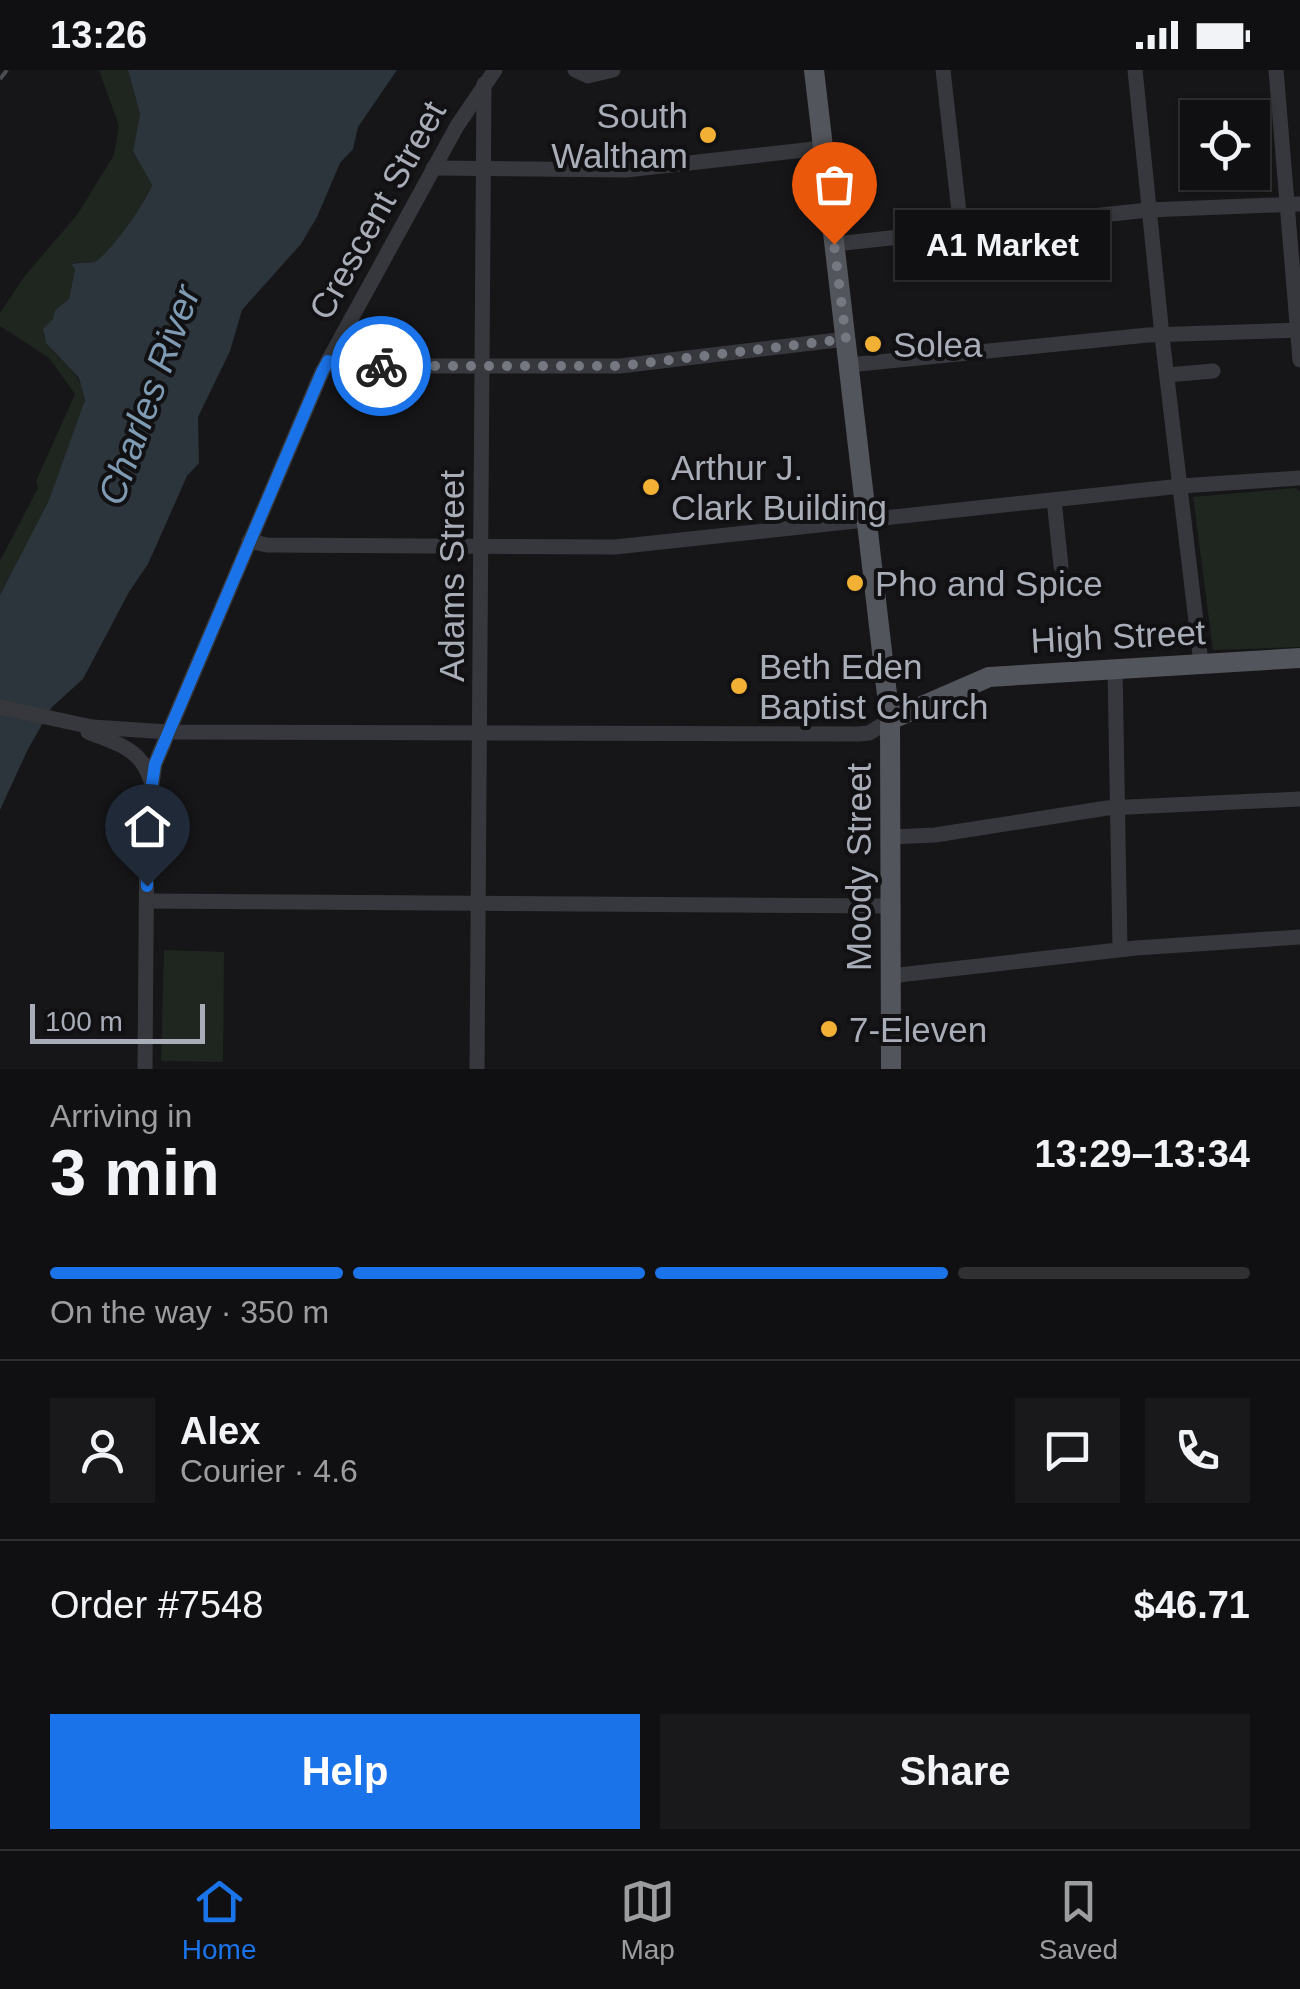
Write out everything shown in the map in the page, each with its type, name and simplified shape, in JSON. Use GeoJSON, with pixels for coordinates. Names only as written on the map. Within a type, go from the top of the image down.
{"type":"FeatureCollection","features":[{"type":"Feature","properties":{"kind":"main road","name":"Moody Street"},"geometry":{"type":"LineString","coordinates":[[814,70],[890,720],[890,1069]]}},
{"type":"Feature","properties":{"kind":"main road","name":"High Street"},"geometry":{"type":"LineString","coordinates":[[890,720],[989,677],[1300,658]]}},
{"type":"Feature","properties":{"kind":"street","name":"Crescent Street"},"geometry":{"type":"LineString","coordinates":[[145,1069],[150,783],[168,732],[328,361],[433,168],[495,70]]}},
{"type":"Feature","properties":{"kind":"street"},"geometry":{"type":"LineString","coordinates":[[574,70],[588,76],[613,70]]}},
{"type":"Feature","properties":{"kind":"street"},"geometry":{"type":"LineString","coordinates":[[943,70],[961,230]]}},
{"type":"Feature","properties":{"kind":"street"},"geometry":{"type":"LineString","coordinates":[[1135,70],[1202,664]]}},
{"type":"Feature","properties":{"kind":"street"},"geometry":{"type":"LineString","coordinates":[[1276,70],[1293,205],[1300,360]]}},
{"type":"Feature","properties":{"kind":"street","name":"Adams Street"},"geometry":{"type":"LineString","coordinates":[[477,1069],[484,84]]}},
{"type":"Feature","properties":{"kind":"street"},"geometry":{"type":"LineString","coordinates":[[433,168],[618,170],[823,148]]}},
{"type":"Feature","properties":{"kind":"street"},"geometry":{"type":"LineString","coordinates":[[834,244],[1148,210],[1293,205]]}},
{"type":"Feature","properties":{"kind":"street"},"geometry":{"type":"LineString","coordinates":[[849,365],[1162,334],[1299,330]]}},
{"type":"Feature","properties":{"kind":"street"},"geometry":{"type":"LineString","coordinates":[[328,361],[345,366],[620,366],[846,339]]}},
{"type":"Feature","properties":{"kind":"street"},"geometry":{"type":"LineString","coordinates":[[1167,375],[1212,371]]}},
{"type":"Feature","properties":{"kind":"street"},"geometry":{"type":"LineString","coordinates":[[249,541],[267,546],[626,546],[1181,486],[1300,478]]}},
{"type":"Feature","properties":{"kind":"street"},"geometry":{"type":"LineString","coordinates":[[1054,500],[1061,566]]}},
{"type":"Feature","properties":{"kind":"street"},"geometry":{"type":"LineString","coordinates":[[1115,668],[1120,949]]}},
{"type":"Feature","properties":{"kind":"street"},"geometry":{"type":"LineString","coordinates":[[0,707],[107,729],[168,732],[842,734],[873,719],[890,720]]}},
{"type":"Feature","properties":{"kind":"street"},"geometry":{"type":"LineString","coordinates":[[66,722],[136,753],[144,762],[150,783]]}},
{"type":"Feature","properties":{"kind":"street"},"geometry":{"type":"LineString","coordinates":[[890,837],[935,835],[1117,808],[1300,799]]}},
{"type":"Feature","properties":{"kind":"street"},"geometry":{"type":"LineString","coordinates":[[147,901],[890,906]]}},
{"type":"Feature","properties":{"kind":"street"},"geometry":{"type":"LineString","coordinates":[[890,976],[1120,949],[1300,937]]}},
{"type":"Feature","properties":{"kind":"shaded area"},"geometry":{"type":"Polygon","coordinates":[[[99,70],[128,70],[140,114],[133,151],[152,185],[101,258],[92,263],[71,263],[75,269],[69,299],[55,310],[43,334],[81,384],[84,406],[49,500],[0,595],[0,561],[38,488],[36,481],[75,394],[49,358],[0,326],[0,313],[24,277],[77,215],[114,155],[119,126],[99,70]]]}},
{"type":"Feature","properties":{"kind":"shaded area"},"geometry":{"type":"Polygon","coordinates":[[[1296,488],[1300,492],[1300,647],[1213,650],[1193,497],[1296,488]]]}},
{"type":"Feature","properties":{"kind":"shaded area"},"geometry":{"type":"Polygon","coordinates":[[[164,950],[224,952],[223,1062],[161,1061],[164,950]]]}},
{"type":"Feature","properties":{"kind":"water","name":"Charles River"},"geometry":{"type":"Polygon","coordinates":[[[128,70],[397,70],[358,127],[353,149],[340,163],[301,244],[242,310],[230,351],[198,417],[199,463],[187,476],[148,564],[83,679],[52,707],[0,810],[0,595],[49,500],[85,400],[79,378],[46,343],[43,329],[53,319],[55,310],[69,299],[75,269],[71,264],[91,263],[100,258],[126,227],[152,185],[133,151],[140,114],[128,70]]]}},
{"type":"Feature","properties":{"kind":"railway"},"geometry":{"type":"LineString","coordinates":[[0,79],[7,70]]}},
{"type":"Feature","properties":{"kind":"way so far"},"geometry":{"type":"LineString","coordinates":[[381,366],[620,366],[846,339],[834,244]]}},
{"type":"Feature","properties":{"kind":"place","name":"South Waltham"},"geometry":{"type":"Point","coordinates":[708,135]}},
{"type":"Feature","properties":{"kind":"place","name":"A1 Market"},"geometry":{"type":"Point","coordinates":[834,244]}},
{"type":"Feature","properties":{"kind":"place","name":"Solea"},"geometry":{"type":"Point","coordinates":[873,344]}},
{"type":"Feature","properties":{"kind":"place","name":"Arthur J. Clark Building"},"geometry":{"type":"Point","coordinates":[651,487]}},
{"type":"Feature","properties":{"kind":"place","name":"Pho and Spice"},"geometry":{"type":"Point","coordinates":[855,583]}},
{"type":"Feature","properties":{"kind":"place","name":"Beth Eden Baptist Church"},"geometry":{"type":"Point","coordinates":[739,686]}},
{"type":"Feature","properties":{"kind":"place","name":"7-Eleven"},"geometry":{"type":"Point","coordinates":[829,1029]}},
{"type":"Feature","properties":{"kind":"route"},"geometry":{"type":"LineString","coordinates":[[147,886],[147,817],[155,764],[322,372],[328,361],[345,366],[381,366]]}}]}
